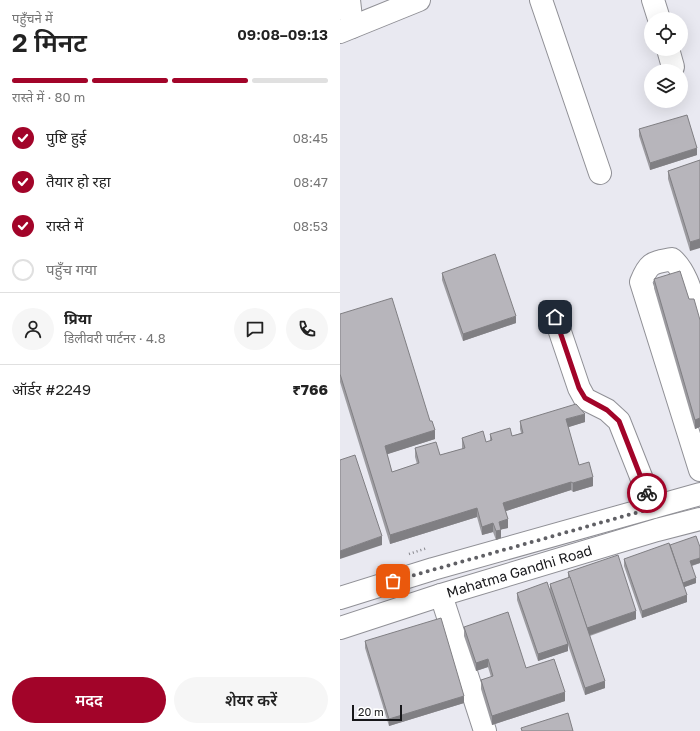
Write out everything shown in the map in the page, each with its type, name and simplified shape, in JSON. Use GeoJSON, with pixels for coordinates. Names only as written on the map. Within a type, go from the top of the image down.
{"type":"FeatureCollection","features":[{"type":"Feature","properties":{"kind":"main road"},"geometry":{"type":"LineString","coordinates":[[349,0],[346,30],[419,0]]}},
{"type":"Feature","properties":{"kind":"main road"},"geometry":{"type":"LineString","coordinates":[[541,0],[600,173]]}},
{"type":"Feature","properties":{"kind":"main road"},"geometry":{"type":"LineString","coordinates":[[653,0],[657,12]]}},
{"type":"Feature","properties":{"kind":"main road"},"geometry":{"type":"LineString","coordinates":[[700,320],[687,282],[678,265],[672,259],[653,263],[646,271],[641,282],[696,443],[700,470]]}},
{"type":"Feature","properties":{"kind":"main road"},"geometry":{"type":"LineString","coordinates":[[555,317],[579,388],[585,398],[607,410],[619,421],[653,508]]}},
{"type":"Feature","properties":{"kind":"main road","name":"Mahatma Gandhi Road"},"geometry":{"type":"LineString","coordinates":[[340,598],[433,569],[700,494]]}},
{"type":"Feature","properties":{"kind":"main road","name":"Mahatma Gandhi Road"},"geometry":{"type":"LineString","coordinates":[[340,628],[441,595],[650,532],[700,519]]}},
{"type":"Feature","properties":{"kind":"main road"},"geometry":{"type":"LineString","coordinates":[[441,595],[485,731]]}},
{"type":"Feature","properties":{"kind":"path"},"geometry":{"type":"LineString","coordinates":[[405,556],[427,548]]}},
{"type":"Feature","properties":{"kind":"building"},"geometry":{"type":"Polygon","coordinates":[[[687,115],[697,148],[650,163],[639,129],[687,115]]]}},
{"type":"Feature","properties":{"kind":"building"},"geometry":{"type":"Polygon","coordinates":[[[700,160],[700,239],[690,242],[668,171],[700,160]]]}},
{"type":"Feature","properties":{"kind":"building"},"geometry":{"type":"Polygon","coordinates":[[[495,254],[516,316],[463,334],[442,273],[495,254]]]}},
{"type":"Feature","properties":{"kind":"building"},"geometry":{"type":"Polygon","coordinates":[[[680,271],[689,299],[694,299],[700,320],[700,418],[695,420],[654,279],[680,271]]]}},
{"type":"Feature","properties":{"kind":"building"},"geometry":{"type":"Polygon","coordinates":[[[392,298],[430,421],[432,421],[435,430],[385,446],[392,472],[419,463],[415,448],[436,442],[440,455],[465,448],[462,438],[483,431],[486,442],[492,440],[490,434],[510,428],[512,436],[523,433],[520,421],[576,404],[585,414],[566,419],[579,465],[589,462],[593,477],[573,483],[571,482],[503,503],[508,519],[499,522],[501,530],[496,531],[493,523],[482,527],[477,508],[390,535],[340,374],[340,314],[392,298]]]}},
{"type":"Feature","properties":{"kind":"building"},"geometry":{"type":"Polygon","coordinates":[[[355,455],[382,536],[340,551],[340,460],[355,455]]]}},
{"type":"Feature","properties":{"kind":"building"},"geometry":{"type":"Polygon","coordinates":[[[696,536],[700,547],[700,558],[690,561],[696,578],[683,583],[670,545],[696,536]]]}},
{"type":"Feature","properties":{"kind":"building"},"geometry":{"type":"Polygon","coordinates":[[[669,543],[687,595],[642,611],[624,559],[669,543]]]}},
{"type":"Feature","properties":{"kind":"building"},"geometry":{"type":"Polygon","coordinates":[[[618,555],[636,611],[587,628],[568,572],[618,555]]]}},
{"type":"Feature","properties":{"kind":"building"},"geometry":{"type":"Polygon","coordinates":[[[570,577],[605,681],[585,688],[550,584],[570,577]]]}},
{"type":"Feature","properties":{"kind":"building"},"geometry":{"type":"Polygon","coordinates":[[[547,582],[568,644],[538,654],[517,593],[547,582]]]}},
{"type":"Feature","properties":{"kind":"building"},"geometry":{"type":"Polygon","coordinates":[[[508,612],[526,668],[554,659],[565,692],[492,716],[481,680],[493,676],[488,659],[476,663],[464,627],[508,612]]]}},
{"type":"Feature","properties":{"kind":"building"},"geometry":{"type":"Polygon","coordinates":[[[441,618],[464,696],[389,719],[365,641],[441,618]]]}},
{"type":"Feature","properties":{"kind":"building"},"geometry":{"type":"Polygon","coordinates":[[[568,713],[573,731],[522,731],[521,728],[568,713]]]}},
{"type":"Feature","properties":{"kind":"way so far"},"geometry":{"type":"LineString","coordinates":[[393,581],[653,508],[647,493]]}},
{"type":"Feature","properties":{"kind":"route"},"geometry":{"type":"LineString","coordinates":[[555,317],[579,388],[585,398],[607,410],[619,421],[647,493]]}}]}
